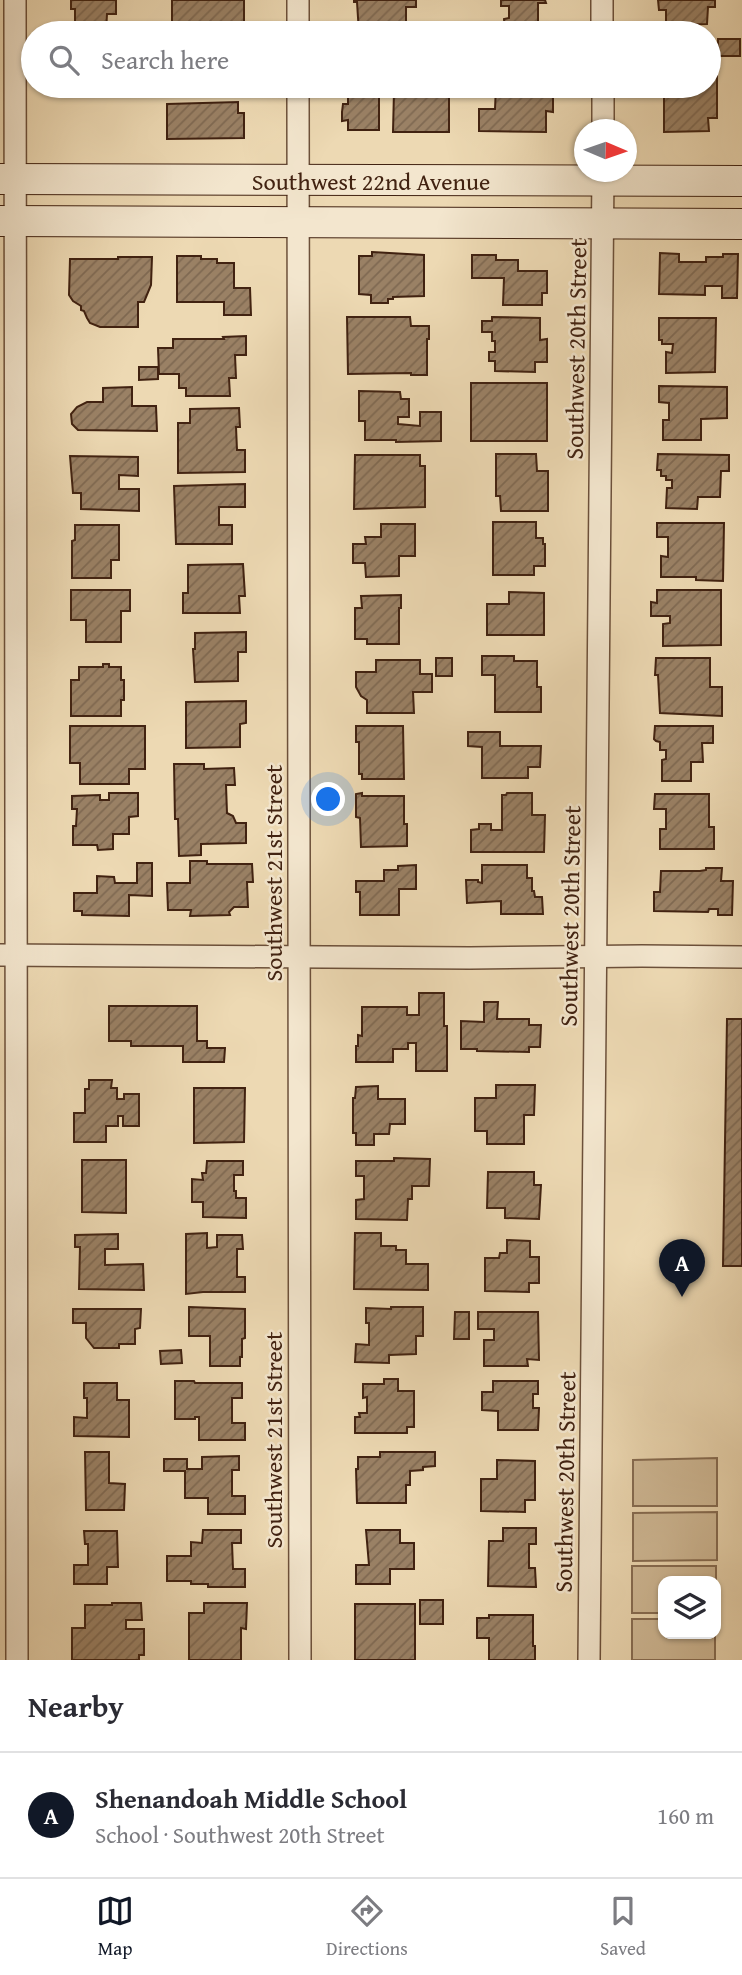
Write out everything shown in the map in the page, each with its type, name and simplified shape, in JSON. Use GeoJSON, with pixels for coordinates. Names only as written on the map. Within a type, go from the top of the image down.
{"type":"FeatureCollection","features":[{"type":"Feature","properties":{"kind":"main road","name":"Southwest 22nd Avenue"},"geometry":{"type":"LineString","coordinates":[[8,179],[574,177]]}},
{"type":"Feature","properties":{"kind":"main road","name":"Southwest 22nd Avenue"},"geometry":{"type":"LineString","coordinates":[[637,178],[742,181]]}},
{"type":"Feature","properties":{"kind":"main road","name":"Southwest 22nd Avenue"},"geometry":{"type":"LineString","coordinates":[[8,221],[742,224]]}},
{"type":"Feature","properties":{"kind":"street"},"geometry":{"type":"LineString","coordinates":[[15,0],[8,179],[8,955],[18,1660]]}},
{"type":"Feature","properties":{"kind":"street"},"geometry":{"type":"LineString","coordinates":[[298,0],[298,21]]}},
{"type":"Feature","properties":{"kind":"street"},"geometry":{"type":"LineString","coordinates":[[602,0],[602,21]]}},
{"type":"Feature","properties":{"kind":"street","name":"Southwest 21st Street"},"geometry":{"type":"LineString","coordinates":[[298,98],[300,1660]]}},
{"type":"Feature","properties":{"kind":"street"},"geometry":{"type":"LineString","coordinates":[[603,98],[603,119]]}},
{"type":"Feature","properties":{"kind":"street","name":"Southwest 20th Street"},"geometry":{"type":"LineString","coordinates":[[589,1660],[603,182]]}},
{"type":"Feature","properties":{"kind":"street"},"geometry":{"type":"LineString","coordinates":[[8,955],[742,957]]}},
{"type":"Feature","properties":{"kind":"shaded area"},"geometry":{"type":"Polygon","coordinates":[[[717,1458],[717,1506],[633,1506],[633,1460],[717,1458]]]}},
{"type":"Feature","properties":{"kind":"shaded area"},"geometry":{"type":"Polygon","coordinates":[[[717,1512],[717,1560],[633,1561],[633,1513],[717,1512]]]}},
{"type":"Feature","properties":{"kind":"shaded area"},"geometry":{"type":"Polygon","coordinates":[[[632,1566],[716,1566],[716,1576],[658,1576],[658,1613],[632,1613],[632,1566]]]}},
{"type":"Feature","properties":{"kind":"shaded area"},"geometry":{"type":"Polygon","coordinates":[[[632,1619],[658,1619],[658,1639],[715,1639],[715,1660],[632,1660],[632,1619]]]}},
{"type":"Feature","properties":{"kind":"building"},"geometry":{"type":"Polygon","coordinates":[[[71,0],[116,0],[116,14],[107,14],[107,21],[75,21],[75,9],[71,9],[71,0]]]}},
{"type":"Feature","properties":{"kind":"building"},"geometry":{"type":"Polygon","coordinates":[[[172,0],[244,0],[244,21],[172,21],[172,0]]]}},
{"type":"Feature","properties":{"kind":"building"},"geometry":{"type":"Polygon","coordinates":[[[416,0],[416,7],[406,7],[406,21],[358,21],[357,2],[354,2],[416,0]]]}},
{"type":"Feature","properties":{"kind":"building"},"geometry":{"type":"Polygon","coordinates":[[[501,0],[545,0],[546,3],[538,3],[538,21],[504,21],[509,18],[509,6],[501,6],[501,0]]]}},
{"type":"Feature","properties":{"kind":"building"},"geometry":{"type":"Polygon","coordinates":[[[658,0],[715,0],[715,7],[708,7],[707,21],[666,21],[666,10],[659,10],[658,0]]]}},
{"type":"Feature","properties":{"kind":"building"},"geometry":{"type":"Polygon","coordinates":[[[721,39],[740,39],[740,56],[721,56],[721,39]]]}},
{"type":"Feature","properties":{"kind":"building"},"geometry":{"type":"Polygon","coordinates":[[[348,98],[379,98],[379,130],[348,130],[348,120],[342,121],[342,112],[343,104],[348,104],[348,98]]]}},
{"type":"Feature","properties":{"kind":"building"},"geometry":{"type":"Polygon","coordinates":[[[394,98],[449,98],[449,132],[393,132],[394,98]]]}},
{"type":"Feature","properties":{"kind":"building"},"geometry":{"type":"Polygon","coordinates":[[[495,98],[553,98],[553,112],[546,111],[546,132],[479,131],[479,109],[495,109],[495,98]]]}},
{"type":"Feature","properties":{"kind":"building"},"geometry":{"type":"Polygon","coordinates":[[[664,98],[717,98],[717,118],[708,118],[709,131],[664,132],[664,98]]]}},
{"type":"Feature","properties":{"kind":"building"},"geometry":{"type":"Polygon","coordinates":[[[238,102],[238,113],[244,113],[244,138],[167,139],[167,104],[238,102]]]}},
{"type":"Feature","properties":{"kind":"building"},"geometry":{"type":"Polygon","coordinates":[[[372,252],[424,255],[424,296],[393,297],[388,299],[388,303],[371,303],[371,295],[359,294],[359,256],[372,256],[372,252]]]}},
{"type":"Feature","properties":{"kind":"building"},"geometry":{"type":"Polygon","coordinates":[[[660,253],[679,254],[679,262],[706,262],[706,257],[738,254],[737,298],[722,298],[722,286],[705,286],[705,295],[659,294],[660,253]]]}},
{"type":"Feature","properties":{"kind":"building"},"geometry":{"type":"Polygon","coordinates":[[[472,255],[496,255],[496,260],[518,260],[518,271],[547,271],[547,293],[542,293],[542,305],[503,305],[504,278],[472,278],[472,255]]]}},
{"type":"Feature","properties":{"kind":"building"},"geometry":{"type":"Polygon","coordinates":[[[177,256],[201,256],[201,259],[217,259],[217,263],[234,263],[234,288],[250,288],[251,315],[224,315],[224,302],[177,302],[177,256]]]}},
{"type":"Feature","properties":{"kind":"building"},"geometry":{"type":"Polygon","coordinates":[[[152,257],[151,285],[144,302],[138,302],[138,327],[100,327],[90,323],[81,306],[69,295],[70,259],[152,257]]]}},
{"type":"Feature","properties":{"kind":"building"},"geometry":{"type":"Polygon","coordinates":[[[347,317],[410,317],[411,326],[429,326],[427,375],[348,374],[347,317]]]}},
{"type":"Feature","properties":{"kind":"building"},"geometry":{"type":"Polygon","coordinates":[[[492,317],[540,318],[540,340],[547,339],[547,362],[535,362],[535,372],[495,371],[495,361],[489,361],[489,352],[495,352],[492,332],[482,332],[482,321],[492,321],[492,317]]]}},
{"type":"Feature","properties":{"kind":"building"},"geometry":{"type":"Polygon","coordinates":[[[659,318],[716,318],[715,372],[666,373],[666,352],[672,353],[673,344],[662,344],[662,340],[659,340],[659,318]]]}},
{"type":"Feature","properties":{"kind":"building"},"geometry":{"type":"Polygon","coordinates":[[[246,336],[246,355],[235,355],[236,378],[229,378],[230,396],[186,396],[186,388],[179,388],[179,374],[159,374],[158,348],[173,348],[173,339],[246,336]]]}},
{"type":"Feature","properties":{"kind":"building"},"geometry":{"type":"Polygon","coordinates":[[[139,367],[158,367],[158,379],[139,380],[139,367]]]}},
{"type":"Feature","properties":{"kind":"building"},"geometry":{"type":"Polygon","coordinates":[[[471,383],[547,383],[547,441],[471,441],[471,383]]]}},
{"type":"Feature","properties":{"kind":"building"},"geometry":{"type":"Polygon","coordinates":[[[659,386],[727,387],[727,418],[701,419],[701,440],[663,440],[663,420],[669,420],[669,403],[659,402],[659,386]]]}},
{"type":"Feature","properties":{"kind":"building"},"geometry":{"type":"Polygon","coordinates":[[[132,387],[132,406],[156,406],[157,431],[78,430],[72,424],[71,414],[77,407],[87,402],[103,402],[103,388],[132,387]]]}},
{"type":"Feature","properties":{"kind":"building"},"geometry":{"type":"Polygon","coordinates":[[[359,391],[400,392],[401,399],[409,399],[409,417],[398,417],[398,424],[420,426],[420,412],[441,412],[441,441],[365,440],[365,421],[359,421],[359,391]]]}},
{"type":"Feature","properties":{"kind":"building"},"geometry":{"type":"Polygon","coordinates":[[[239,408],[237,450],[245,450],[245,472],[178,473],[178,423],[190,423],[190,409],[239,408]]]}},
{"type":"Feature","properties":{"kind":"building"},"geometry":{"type":"Polygon","coordinates":[[[496,454],[536,454],[537,471],[548,471],[548,511],[501,511],[500,496],[496,496],[496,454]]]}},
{"type":"Feature","properties":{"kind":"building"},"geometry":{"type":"Polygon","coordinates":[[[658,454],[729,455],[729,471],[721,471],[720,497],[698,497],[697,509],[666,508],[667,488],[672,488],[672,480],[666,480],[666,476],[661,476],[661,470],[657,470],[658,454]]]}},
{"type":"Feature","properties":{"kind":"building"},"geometry":{"type":"Polygon","coordinates":[[[355,455],[420,455],[420,466],[425,466],[425,507],[354,509],[355,455]]]}},
{"type":"Feature","properties":{"kind":"building"},"geometry":{"type":"Polygon","coordinates":[[[70,456],[138,457],[138,476],[119,475],[119,489],[139,489],[139,511],[81,509],[81,493],[73,493],[70,456]]]}},
{"type":"Feature","properties":{"kind":"building"},"geometry":{"type":"Polygon","coordinates":[[[245,484],[245,507],[219,507],[219,525],[232,525],[232,544],[176,544],[174,486],[245,484]]]}},
{"type":"Feature","properties":{"kind":"building"},"geometry":{"type":"Polygon","coordinates":[[[493,522],[536,522],[536,538],[543,538],[545,544],[545,566],[534,566],[534,575],[493,575],[493,522]]]}},
{"type":"Feature","properties":{"kind":"building"},"geometry":{"type":"Polygon","coordinates":[[[657,523],[724,523],[723,581],[696,580],[696,577],[661,577],[661,556],[668,557],[668,537],[657,537],[657,523]]]}},
{"type":"Feature","properties":{"kind":"building"},"geometry":{"type":"Polygon","coordinates":[[[381,524],[415,524],[415,556],[399,556],[399,576],[366,577],[365,563],[353,563],[353,544],[366,544],[365,537],[381,537],[381,524]]]}},
{"type":"Feature","properties":{"kind":"building"},"geometry":{"type":"Polygon","coordinates":[[[75,525],[119,525],[119,560],[111,560],[111,578],[72,578],[75,525]]]}},
{"type":"Feature","properties":{"kind":"building"},"geometry":{"type":"Polygon","coordinates":[[[243,564],[245,596],[239,596],[240,613],[183,613],[183,593],[188,593],[188,565],[243,564]]]}},
{"type":"Feature","properties":{"kind":"building"},"geometry":{"type":"Polygon","coordinates":[[[71,590],[130,590],[130,611],[121,611],[121,642],[86,642],[86,620],[71,620],[71,590]]]}},
{"type":"Feature","properties":{"kind":"building"},"geometry":{"type":"Polygon","coordinates":[[[657,590],[721,590],[721,645],[663,646],[663,624],[670,623],[670,616],[651,616],[651,602],[657,603],[657,590]]]}},
{"type":"Feature","properties":{"kind":"building"},"geometry":{"type":"Polygon","coordinates":[[[509,592],[544,593],[544,635],[487,635],[487,604],[509,604],[509,592]]]}},
{"type":"Feature","properties":{"kind":"building"},"geometry":{"type":"Polygon","coordinates":[[[401,595],[399,644],[367,644],[367,639],[355,639],[355,608],[362,608],[361,596],[401,595]]]}},
{"type":"Feature","properties":{"kind":"building"},"geometry":{"type":"Polygon","coordinates":[[[246,632],[246,652],[238,652],[238,681],[195,682],[195,633],[246,632]]]}},
{"type":"Feature","properties":{"kind":"building"},"geometry":{"type":"Polygon","coordinates":[[[482,656],[514,656],[514,661],[537,661],[541,712],[495,712],[495,675],[482,675],[482,656]]]}},
{"type":"Feature","properties":{"kind":"building"},"geometry":{"type":"Polygon","coordinates":[[[436,658],[452,658],[452,676],[436,676],[436,658]]]}},
{"type":"Feature","properties":{"kind":"building"},"geometry":{"type":"Polygon","coordinates":[[[656,658],[710,658],[710,687],[722,687],[722,716],[660,713],[658,675],[655,675],[656,658]]]}},
{"type":"Feature","properties":{"kind":"building"},"geometry":{"type":"Polygon","coordinates":[[[376,660],[420,660],[420,674],[432,674],[432,692],[413,692],[414,713],[367,713],[367,700],[356,687],[356,672],[376,672],[376,660]]]}},
{"type":"Feature","properties":{"kind":"building"},"geometry":{"type":"Polygon","coordinates":[[[103,664],[121,667],[124,700],[121,700],[121,716],[71,716],[71,680],[79,680],[79,667],[103,667],[103,664]]]}},
{"type":"Feature","properties":{"kind":"building"},"geometry":{"type":"Polygon","coordinates":[[[246,701],[246,723],[240,724],[240,747],[186,748],[186,702],[246,701]]]}},
{"type":"Feature","properties":{"kind":"building"},"geometry":{"type":"Polygon","coordinates":[[[70,726],[145,726],[145,769],[129,769],[129,784],[80,784],[80,763],[70,763],[70,726]]]}},
{"type":"Feature","properties":{"kind":"building"},"geometry":{"type":"Polygon","coordinates":[[[356,726],[403,726],[404,779],[362,779],[362,774],[359,774],[356,726]]]}},
{"type":"Feature","properties":{"kind":"building"},"geometry":{"type":"Polygon","coordinates":[[[655,726],[713,726],[713,743],[702,743],[703,762],[691,762],[691,781],[662,781],[662,760],[666,759],[666,750],[660,750],[660,742],[654,739],[655,726]]]}},
{"type":"Feature","properties":{"kind":"building"},"geometry":{"type":"Polygon","coordinates":[[[468,732],[500,732],[500,746],[541,746],[540,767],[528,767],[528,778],[482,778],[482,747],[468,746],[468,732]]]}},
{"type":"Feature","properties":{"kind":"building"},"geometry":{"type":"Polygon","coordinates":[[[174,764],[204,764],[204,769],[234,768],[235,785],[226,785],[227,813],[233,816],[236,823],[246,823],[246,843],[201,844],[201,855],[179,856],[174,764]]]}},
{"type":"Feature","properties":{"kind":"building"},"geometry":{"type":"Polygon","coordinates":[[[109,793],[138,793],[138,816],[129,817],[129,834],[113,834],[113,849],[98,850],[97,845],[73,845],[77,809],[72,809],[72,796],[100,795],[100,800],[109,800],[109,793]]]}},
{"type":"Feature","properties":{"kind":"building"},"geometry":{"type":"Polygon","coordinates":[[[362,793],[362,796],[404,796],[407,846],[361,847],[360,818],[356,817],[356,794],[362,793]]]}},
{"type":"Feature","properties":{"kind":"building"},"geometry":{"type":"Polygon","coordinates":[[[532,793],[532,815],[545,815],[544,852],[471,852],[471,830],[479,829],[479,824],[491,824],[491,830],[502,830],[502,795],[532,793]]]}},
{"type":"Feature","properties":{"kind":"building"},"geometry":{"type":"Polygon","coordinates":[[[655,794],[709,794],[709,827],[714,827],[714,849],[660,849],[660,829],[666,829],[666,809],[654,809],[655,794]]]}},
{"type":"Feature","properties":{"kind":"building"},"geometry":{"type":"Polygon","coordinates":[[[190,861],[207,861],[207,864],[252,864],[253,882],[247,882],[248,907],[234,907],[229,912],[230,915],[190,916],[191,910],[168,910],[167,883],[190,883],[190,861]]]}},
{"type":"Feature","properties":{"kind":"building"},"geometry":{"type":"Polygon","coordinates":[[[137,863],[152,863],[152,896],[129,895],[129,916],[82,915],[82,911],[74,911],[74,893],[97,893],[97,876],[114,877],[115,883],[137,883],[137,863]]]}},
{"type":"Feature","properties":{"kind":"building"},"geometry":{"type":"Polygon","coordinates":[[[416,865],[416,889],[399,889],[399,915],[360,915],[360,892],[356,892],[356,881],[384,881],[384,870],[398,870],[398,866],[416,865]]]}},
{"type":"Feature","properties":{"kind":"building"},"geometry":{"type":"Polygon","coordinates":[[[482,865],[527,865],[527,878],[532,878],[532,891],[535,897],[542,897],[543,914],[501,914],[501,901],[467,903],[466,880],[478,880],[482,883],[482,865]]]}},
{"type":"Feature","properties":{"kind":"building"},"geometry":{"type":"Polygon","coordinates":[[[706,868],[722,868],[721,881],[733,881],[732,915],[718,915],[718,909],[709,909],[708,912],[654,911],[654,892],[660,892],[661,871],[700,871],[706,868]]]}},
{"type":"Feature","properties":{"kind":"building"},"geometry":{"type":"Polygon","coordinates":[[[419,993],[444,993],[447,1071],[416,1071],[416,1043],[408,1043],[408,1049],[393,1049],[393,1062],[356,1062],[358,1035],[362,1036],[362,1007],[407,1007],[407,1015],[419,1015],[419,993]]]}},
{"type":"Feature","properties":{"kind":"building"},"geometry":{"type":"Polygon","coordinates":[[[484,1002],[498,1002],[497,1019],[529,1019],[529,1025],[541,1025],[540,1047],[529,1047],[529,1052],[461,1049],[461,1021],[484,1022],[484,1002]]]}},
{"type":"Feature","properties":{"kind":"building"},"geometry":{"type":"Polygon","coordinates":[[[109,1006],[197,1006],[197,1041],[207,1041],[207,1048],[225,1048],[224,1062],[183,1062],[183,1046],[131,1046],[131,1041],[109,1041],[109,1006]]]}},
{"type":"Feature","properties":{"kind":"building"},"geometry":{"type":"Polygon","coordinates":[[[727,1019],[742,1019],[742,1266],[723,1266],[727,1019]]]}},
{"type":"Feature","properties":{"kind":"building"},"geometry":{"type":"Polygon","coordinates":[[[89,1080],[112,1080],[111,1088],[117,1088],[117,1099],[124,1099],[124,1094],[139,1094],[139,1126],[123,1126],[123,1116],[118,1116],[118,1126],[106,1126],[106,1142],[74,1142],[74,1113],[85,1113],[85,1089],[89,1089],[89,1080]]]}},
{"type":"Feature","properties":{"kind":"building"},"geometry":{"type":"Polygon","coordinates":[[[496,1085],[535,1085],[534,1115],[524,1115],[524,1144],[487,1144],[487,1131],[475,1131],[475,1098],[496,1098],[496,1085]]]}},
{"type":"Feature","properties":{"kind":"building"},"geometry":{"type":"Polygon","coordinates":[[[378,1086],[378,1099],[405,1099],[405,1124],[390,1124],[389,1134],[374,1134],[374,1145],[356,1145],[356,1133],[353,1133],[353,1098],[356,1087],[378,1086]]]}},
{"type":"Feature","properties":{"kind":"building"},"geometry":{"type":"Polygon","coordinates":[[[194,1088],[245,1088],[244,1142],[194,1143],[194,1088]]]}},
{"type":"Feature","properties":{"kind":"building"},"geometry":{"type":"Polygon","coordinates":[[[394,1158],[430,1159],[429,1186],[412,1186],[407,1220],[356,1219],[356,1200],[364,1199],[364,1176],[356,1176],[356,1161],[394,1161],[394,1158]]]}},
{"type":"Feature","properties":{"kind":"building"},"geometry":{"type":"Polygon","coordinates":[[[82,1160],[126,1160],[126,1213],[82,1212],[82,1160]]]}},
{"type":"Feature","properties":{"kind":"building"},"geometry":{"type":"Polygon","coordinates":[[[207,1161],[243,1161],[243,1175],[234,1175],[234,1191],[236,1198],[246,1198],[246,1218],[203,1217],[203,1202],[192,1202],[192,1179],[203,1180],[202,1173],[206,1173],[207,1161]]]}},
{"type":"Feature","properties":{"kind":"building"},"geometry":{"type":"Polygon","coordinates":[[[488,1172],[534,1172],[534,1185],[541,1185],[539,1219],[505,1218],[505,1208],[487,1208],[488,1172]]]}},
{"type":"Feature","properties":{"kind":"building"},"geometry":{"type":"Polygon","coordinates":[[[207,1233],[207,1248],[217,1247],[217,1235],[242,1235],[243,1249],[237,1249],[237,1277],[245,1277],[245,1292],[186,1294],[186,1234],[207,1233]]]}},
{"type":"Feature","properties":{"kind":"building"},"geometry":{"type":"Polygon","coordinates":[[[355,1233],[381,1233],[381,1246],[396,1246],[396,1250],[406,1250],[406,1264],[428,1264],[428,1290],[354,1289],[355,1233]]]}},
{"type":"Feature","properties":{"kind":"building"},"geometry":{"type":"Polygon","coordinates":[[[118,1234],[118,1249],[105,1249],[105,1265],[143,1264],[144,1290],[79,1289],[80,1247],[75,1247],[75,1235],[118,1234]]]}},
{"type":"Feature","properties":{"kind":"building"},"geometry":{"type":"Polygon","coordinates":[[[507,1240],[530,1241],[530,1257],[539,1257],[539,1283],[529,1283],[529,1292],[485,1291],[485,1258],[499,1258],[500,1253],[507,1253],[507,1240]]]}},
{"type":"Feature","properties":{"kind":"building"},"geometry":{"type":"Polygon","coordinates":[[[189,1307],[245,1309],[245,1338],[242,1339],[240,1366],[210,1366],[210,1336],[189,1336],[189,1307]]]}},
{"type":"Feature","properties":{"kind":"building"},"geometry":{"type":"Polygon","coordinates":[[[423,1307],[423,1336],[416,1336],[416,1354],[389,1355],[389,1363],[355,1362],[356,1344],[369,1345],[366,1308],[423,1307]]]}},
{"type":"Feature","properties":{"kind":"building"},"geometry":{"type":"Polygon","coordinates":[[[73,1309],[141,1309],[140,1328],[135,1329],[135,1344],[119,1344],[119,1348],[94,1348],[86,1338],[86,1323],[73,1323],[73,1309]]]}},
{"type":"Feature","properties":{"kind":"building"},"geometry":{"type":"Polygon","coordinates":[[[455,1312],[469,1312],[469,1339],[454,1339],[455,1312]]]}},
{"type":"Feature","properties":{"kind":"building"},"geometry":{"type":"Polygon","coordinates":[[[478,1312],[538,1312],[539,1360],[527,1359],[528,1366],[484,1366],[484,1340],[494,1340],[494,1329],[478,1329],[478,1312]]]}},
{"type":"Feature","properties":{"kind":"building"},"geometry":{"type":"Polygon","coordinates":[[[181,1350],[182,1363],[161,1364],[160,1351],[181,1350]]]}},
{"type":"Feature","properties":{"kind":"building"},"geometry":{"type":"Polygon","coordinates":[[[384,1379],[398,1379],[398,1391],[414,1391],[414,1427],[407,1427],[407,1433],[355,1433],[355,1417],[360,1417],[359,1413],[367,1413],[367,1397],[363,1398],[363,1384],[384,1384],[384,1379]]]}},
{"type":"Feature","properties":{"kind":"building"},"geometry":{"type":"Polygon","coordinates":[[[175,1381],[242,1383],[242,1398],[232,1398],[232,1423],[245,1423],[245,1440],[199,1440],[199,1417],[175,1419],[175,1381]]]}},
{"type":"Feature","properties":{"kind":"building"},"geometry":{"type":"Polygon","coordinates":[[[493,1381],[538,1381],[538,1394],[533,1394],[533,1408],[539,1408],[538,1430],[498,1430],[498,1411],[482,1410],[482,1392],[493,1392],[493,1381]]]}},
{"type":"Feature","properties":{"kind":"building"},"geometry":{"type":"Polygon","coordinates":[[[84,1383],[117,1383],[117,1400],[129,1400],[129,1437],[74,1436],[74,1417],[87,1418],[84,1383]]]}},
{"type":"Feature","properties":{"kind":"building"},"geometry":{"type":"Polygon","coordinates":[[[85,1452],[109,1452],[109,1483],[125,1484],[124,1510],[86,1510],[85,1452]]]}},
{"type":"Feature","properties":{"kind":"building"},"geometry":{"type":"Polygon","coordinates":[[[380,1452],[435,1452],[435,1466],[410,1471],[410,1485],[406,1485],[406,1503],[357,1503],[358,1457],[380,1457],[380,1452]]]}},
{"type":"Feature","properties":{"kind":"building"},"geometry":{"type":"Polygon","coordinates":[[[239,1456],[239,1470],[232,1470],[232,1496],[245,1496],[245,1514],[208,1514],[208,1498],[185,1498],[185,1471],[164,1471],[164,1459],[187,1459],[187,1469],[202,1469],[202,1457],[239,1456]]]}},
{"type":"Feature","properties":{"kind":"building"},"geometry":{"type":"Polygon","coordinates":[[[497,1460],[535,1461],[535,1500],[525,1500],[525,1512],[481,1511],[481,1479],[497,1479],[497,1460]]]}},
{"type":"Feature","properties":{"kind":"building"},"geometry":{"type":"Polygon","coordinates":[[[503,1528],[536,1528],[536,1544],[529,1544],[529,1568],[535,1568],[536,1587],[488,1586],[489,1541],[503,1541],[503,1528]]]}},
{"type":"Feature","properties":{"kind":"building"},"geometry":{"type":"Polygon","coordinates":[[[203,1530],[241,1530],[241,1543],[232,1543],[233,1569],[245,1569],[245,1587],[208,1587],[208,1584],[191,1584],[191,1581],[167,1581],[167,1556],[191,1556],[191,1542],[202,1543],[203,1530]]]}},
{"type":"Feature","properties":{"kind":"building"},"geometry":{"type":"Polygon","coordinates":[[[366,1530],[400,1530],[400,1543],[414,1543],[414,1569],[390,1569],[390,1584],[356,1584],[356,1565],[369,1565],[366,1530]]]}},
{"type":"Feature","properties":{"kind":"building"},"geometry":{"type":"Polygon","coordinates":[[[84,1531],[117,1531],[118,1567],[107,1567],[107,1584],[74,1584],[74,1565],[88,1565],[88,1544],[85,1544],[84,1531]]]}},
{"type":"Feature","properties":{"kind":"building"},"geometry":{"type":"Polygon","coordinates":[[[420,1600],[443,1600],[443,1624],[420,1624],[420,1600]]]}},
{"type":"Feature","properties":{"kind":"building"},"geometry":{"type":"Polygon","coordinates":[[[141,1603],[142,1620],[126,1620],[126,1629],[144,1629],[144,1655],[139,1655],[139,1660],[72,1660],[72,1628],[85,1628],[85,1605],[141,1603]]]}},
{"type":"Feature","properties":{"kind":"building"},"geometry":{"type":"Polygon","coordinates":[[[204,1603],[247,1603],[246,1629],[241,1628],[241,1660],[189,1660],[189,1613],[204,1613],[204,1603]]]}},
{"type":"Feature","properties":{"kind":"building"},"geometry":{"type":"Polygon","coordinates":[[[355,1604],[415,1604],[415,1660],[355,1660],[355,1604]]]}},
{"type":"Feature","properties":{"kind":"building"},"geometry":{"type":"Polygon","coordinates":[[[489,1615],[533,1615],[535,1660],[489,1660],[489,1638],[477,1638],[477,1618],[489,1618],[489,1615]]]}},
{"type":"Feature","properties":{"kind":"place","name":"Shenandoah Middle School"},"geometry":{"type":"Point","coordinates":[682,1297]}}]}
